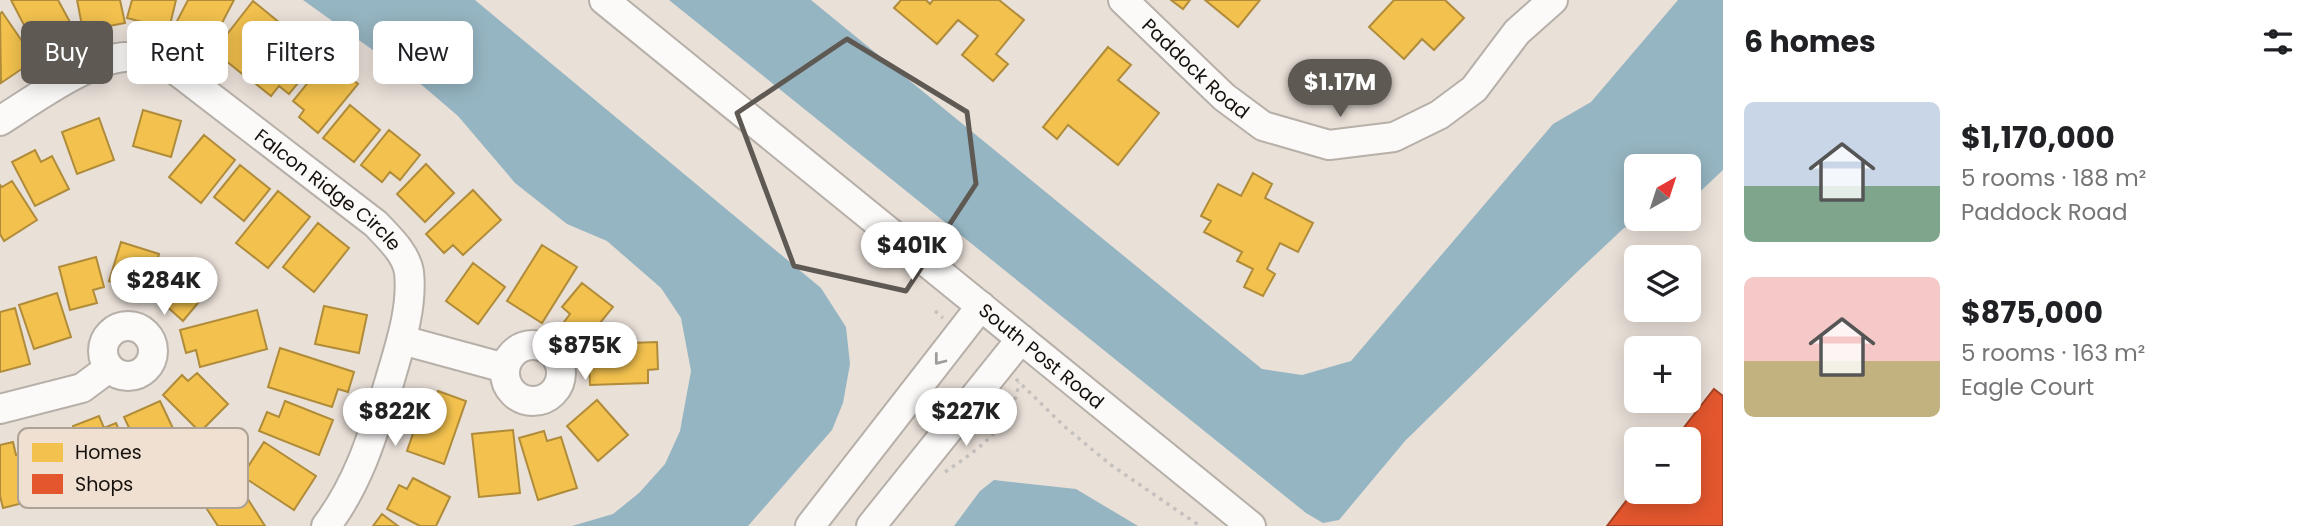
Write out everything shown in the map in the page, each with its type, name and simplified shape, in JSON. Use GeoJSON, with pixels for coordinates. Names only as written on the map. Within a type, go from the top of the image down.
{"type":"FeatureCollection","features":[{"type":"Feature","properties":{"kind":"street","name":"South Post Road"},"geometry":{"type":"LineString","coordinates":[[604,0],[1251,526]]}},
{"type":"Feature","properties":{"kind":"street","name":"Paddock Road"},"geometry":{"type":"LineString","coordinates":[[1123,0],[1224,97],[1263,126],[1329,145],[1394,137],[1439,115],[1474,89],[1517,32],[1553,0]]}},
{"type":"Feature","properties":{"kind":"street","name":"Falcon Ridge Circle"},"geometry":{"type":"LineString","coordinates":[[0,121],[94,66],[124,57],[150,60],[177,71],[376,224],[397,246],[409,270],[402,340],[368,452],[353,483],[326,526]]}},
{"type":"Feature","properties":{"kind":"street"},"geometry":{"type":"LineString","coordinates":[[810,526],[981,306]]}},
{"type":"Feature","properties":{"kind":"street"},"geometry":{"type":"LineString","coordinates":[[872,526],[1010,374],[1021,339]]}},
{"type":"Feature","properties":{"kind":"street"},"geometry":{"type":"LineString","coordinates":[[402,340],[505,368]]}},
{"type":"Feature","properties":{"kind":"street"},"geometry":{"type":"LineString","coordinates":[[0,409],[82,388],[109,368]]}},
{"type":"Feature","properties":{"kind":"path"},"geometry":{"type":"LineString","coordinates":[[935,311],[960,332]]}},
{"type":"Feature","properties":{"kind":"path"},"geometry":{"type":"LineString","coordinates":[[937,477],[976,452],[992,437],[1017,396],[1010,374]]}},
{"type":"Feature","properties":{"kind":"path"},"geometry":{"type":"LineString","coordinates":[[1010,374],[1065,427],[1111,465],[1200,526]]}},
{"type":"Feature","properties":{"kind":"highlighted area"},"geometry":{"type":"Polygon","coordinates":[[[847,39],[967,112],[976,184],[906,291],[794,266],[737,113],[847,39]]]}},
{"type":"Feature","properties":{"kind":"water"},"geometry":{"type":"Polygon","coordinates":[[[303,0],[475,0],[821,288],[846,327],[850,364],[843,403],[832,430],[748,526],[572,526],[613,514],[639,493],[665,464],[680,431],[691,371],[681,318],[661,288],[607,241],[567,224],[515,183],[458,116],[420,84],[473,84],[473,21],[373,21],[373,50],[359,40],[359,21],[332,21],[303,0]]]}},
{"type":"Feature","properties":{"kind":"water"},"geometry":{"type":"Polygon","coordinates":[[[669,0],[811,0],[1262,369],[1302,375],[1351,361],[1553,124],[1591,102],[1678,0],[1723,0],[1723,170],[1701,191],[1701,154],[1624,154],[1624,228],[1405,441],[1339,520],[1323,523],[1306,513],[669,0]]]}},
{"type":"Feature","properties":{"kind":"water"},"geometry":{"type":"Polygon","coordinates":[[[994,480],[1076,489],[1138,526],[954,526],[980,491],[994,480]]]}},
{"type":"Feature","properties":{"kind":"building: Homes"},"geometry":{"type":"Polygon","coordinates":[[[11,0],[58,0],[69,21],[22,21],[11,0]]]}},
{"type":"Feature","properties":{"kind":"building: Homes"},"geometry":{"type":"Polygon","coordinates":[[[77,0],[120,0],[125,23],[113,25],[113,21],[81,21],[77,0]]]}},
{"type":"Feature","properties":{"kind":"building: Homes"},"geometry":{"type":"Polygon","coordinates":[[[132,0],[176,0],[171,21],[138,21],[127,18],[132,0]]]}},
{"type":"Feature","properties":{"kind":"building: Homes"},"geometry":{"type":"Polygon","coordinates":[[[188,0],[234,0],[223,21],[177,21],[188,0]]]}},
{"type":"Feature","properties":{"kind":"building: Homes"},"geometry":{"type":"Polygon","coordinates":[[[901,0],[926,0],[930,4],[933,0],[999,0],[1024,20],[996,54],[1008,64],[993,81],[962,55],[978,36],[958,20],[937,44],[894,8],[901,0]]]}},
{"type":"Feature","properties":{"kind":"building: Homes"},"geometry":{"type":"Polygon","coordinates":[[[1171,0],[1190,0],[1183,9],[1171,0]]]}},
{"type":"Feature","properties":{"kind":"building: Homes"},"geometry":{"type":"Polygon","coordinates":[[[1205,0],[1260,0],[1238,27],[1205,0]]]}},
{"type":"Feature","properties":{"kind":"building: Homes"},"geometry":{"type":"Polygon","coordinates":[[[1394,0],[1445,0],[1464,18],[1434,50],[1422,39],[1404,59],[1369,27],[1394,0]]]}},
{"type":"Feature","properties":{"kind":"building: Homes"},"geometry":{"type":"Polygon","coordinates":[[[253,1],[277,21],[242,21],[242,74],[228,62],[228,33],[253,1]]]}},
{"type":"Feature","properties":{"kind":"building: Homes"},"geometry":{"type":"Polygon","coordinates":[[[2,12],[21,40],[21,69],[1,83],[2,12]]]}},
{"type":"Feature","properties":{"kind":"building: Homes"},"geometry":{"type":"Polygon","coordinates":[[[1108,47],[1131,65],[1118,80],[1159,113],[1118,165],[1068,125],[1057,139],[1043,127],[1108,47]]]}},
{"type":"Feature","properties":{"kind":"building: Homes"},"geometry":{"type":"Polygon","coordinates":[[[256,84],[297,84],[289,94],[279,86],[271,96],[256,84]]]}},
{"type":"Feature","properties":{"kind":"building: Homes"},"geometry":{"type":"Polygon","coordinates":[[[307,84],[358,84],[318,133],[299,117],[304,110],[293,101],[307,84]]]}},
{"type":"Feature","properties":{"kind":"building: Homes"},"geometry":{"type":"Polygon","coordinates":[[[350,105],[380,130],[354,162],[323,138],[350,105]]]}},
{"type":"Feature","properties":{"kind":"building: Homes"},"geometry":{"type":"Polygon","coordinates":[[[143,110],[181,121],[171,157],[133,146],[143,110]]]}},
{"type":"Feature","properties":{"kind":"building: Homes"},"geometry":{"type":"Polygon","coordinates":[[[99,118],[114,160],[77,174],[62,132],[99,118]]]}},
{"type":"Feature","properties":{"kind":"building: Homes"},"geometry":{"type":"Polygon","coordinates":[[[389,130],[420,155],[400,180],[390,172],[382,182],[361,165],[389,130]]]}},
{"type":"Feature","properties":{"kind":"building: Homes"},"geometry":{"type":"Polygon","coordinates":[[[204,135],[235,160],[201,203],[169,177],[204,135]]]}},
{"type":"Feature","properties":{"kind":"building: Homes"},"geometry":{"type":"Polygon","coordinates":[[[35,150],[41,162],[52,156],[69,189],[35,206],[12,162],[35,150]]]}},
{"type":"Feature","properties":{"kind":"building: Homes"},"geometry":{"type":"Polygon","coordinates":[[[426,164],[454,193],[425,222],[397,194],[426,164]]]}},
{"type":"Feature","properties":{"kind":"building: Homes"},"geometry":{"type":"Polygon","coordinates":[[[240,165],[270,189],[244,221],[214,197],[240,165]]]}},
{"type":"Feature","properties":{"kind":"building: Homes"},"geometry":{"type":"Polygon","coordinates":[[[1253,173],[1272,184],[1265,198],[1313,223],[1298,252],[1280,243],[1267,269],[1275,274],[1263,296],[1244,287],[1253,269],[1237,261],[1242,252],[1204,232],[1211,221],[1201,216],[1218,184],[1241,196],[1253,173]]]}},
{"type":"Feature","properties":{"kind":"building: Homes"},"geometry":{"type":"Polygon","coordinates":[[[12,181],[37,220],[4,241],[0,234],[0,185],[2,187],[12,181]]]}},
{"type":"Feature","properties":{"kind":"building: Homes"},"geometry":{"type":"Polygon","coordinates":[[[473,190],[501,220],[463,255],[453,245],[444,253],[426,234],[473,190]]]}},
{"type":"Feature","properties":{"kind":"building: Homes"},"geometry":{"type":"Polygon","coordinates":[[[278,191],[310,217],[268,268],[236,243],[278,191]]]}},
{"type":"Feature","properties":{"kind":"building: Homes"},"geometry":{"type":"Polygon","coordinates":[[[318,223],[349,248],[314,292],[283,267],[318,223]]]}},
{"type":"Feature","properties":{"kind":"building: Homes"},"geometry":{"type":"Polygon","coordinates":[[[121,242],[159,254],[147,294],[109,281],[121,242]]]}},
{"type":"Feature","properties":{"kind":"building: Homes"},"geometry":{"type":"Polygon","coordinates":[[[542,245],[577,267],[542,323],[507,301],[542,245]]]}},
{"type":"Feature","properties":{"kind":"building: Homes"},"geometry":{"type":"Polygon","coordinates":[[[96,257],[104,287],[93,290],[97,303],[70,310],[59,267],[96,257]]]}},
{"type":"Feature","properties":{"kind":"building: Homes"},"geometry":{"type":"Polygon","coordinates":[[[183,261],[212,286],[183,321],[154,295],[183,261]]]}},
{"type":"Feature","properties":{"kind":"building: Homes"},"geometry":{"type":"Polygon","coordinates":[[[473,263],[505,287],[478,324],[446,301],[473,263]]]}},
{"type":"Feature","properties":{"kind":"building: Homes"},"geometry":{"type":"Polygon","coordinates":[[[582,283],[613,307],[583,344],[561,326],[570,314],[562,307],[582,283]]]}},
{"type":"Feature","properties":{"kind":"building: Homes"},"geometry":{"type":"Polygon","coordinates":[[[57,293],[71,337],[34,349],[19,305],[57,293]]]}},
{"type":"Feature","properties":{"kind":"building: Homes"},"geometry":{"type":"Polygon","coordinates":[[[324,306],[367,315],[359,353],[315,344],[324,306]]]}},
{"type":"Feature","properties":{"kind":"building: Homes"},"geometry":{"type":"Polygon","coordinates":[[[15,308],[30,364],[0,372],[0,312],[15,308]]]}},
{"type":"Feature","properties":{"kind":"building: Homes"},"geometry":{"type":"Polygon","coordinates":[[[257,310],[267,349],[200,367],[196,350],[186,353],[180,330],[257,310]]]}},
{"type":"Feature","properties":{"kind":"building: Homes"},"geometry":{"type":"Polygon","coordinates":[[[657,342],[658,369],[648,370],[648,383],[590,385],[589,360],[602,359],[601,344],[657,342]]]}},
{"type":"Feature","properties":{"kind":"building: Homes"},"geometry":{"type":"Polygon","coordinates":[[[280,348],[354,372],[348,392],[338,389],[332,407],[268,387],[280,348]]]}},
{"type":"Feature","properties":{"kind":"building: Homes"},"geometry":{"type":"Polygon","coordinates":[[[197,373],[228,404],[204,428],[196,428],[163,395],[182,375],[188,381],[197,373]]]}},
{"type":"Feature","properties":{"kind":"building: Homes"},"geometry":{"type":"Polygon","coordinates":[[[438,391],[466,401],[444,464],[407,451],[424,402],[433,405],[438,391]]]}},
{"type":"Feature","properties":{"kind":"building: Homes"},"geometry":{"type":"Polygon","coordinates":[[[597,400],[628,435],[598,461],[567,426],[597,400]]]}},
{"type":"Feature","properties":{"kind":"building: Homes"},"geometry":{"type":"Polygon","coordinates":[[[160,401],[173,428],[129,428],[124,417],[160,401]]]}},
{"type":"Feature","properties":{"kind":"building: Homes"},"geometry":{"type":"Polygon","coordinates":[[[285,401],[333,420],[319,455],[259,431],[267,412],[279,417],[285,401]]]}},
{"type":"Feature","properties":{"kind":"building: Homes"},"geometry":{"type":"Polygon","coordinates":[[[99,416],[104,428],[74,428],[73,426],[99,416]]]}},
{"type":"Feature","properties":{"kind":"building: Homes"},"geometry":{"type":"Polygon","coordinates":[[[116,423],[118,428],[104,428],[116,423]]]}},
{"type":"Feature","properties":{"kind":"building: Homes"},"geometry":{"type":"Polygon","coordinates":[[[513,430],[520,493],[479,497],[472,434],[513,430]]]}},
{"type":"Feature","properties":{"kind":"building: Homes"},"geometry":{"type":"Polygon","coordinates":[[[544,431],[547,441],[561,437],[577,488],[538,500],[519,438],[544,431]]]}},
{"type":"Feature","properties":{"kind":"building: Homes"},"geometry":{"type":"Polygon","coordinates":[[[13,442],[18,455],[18,504],[3,508],[0,496],[0,445],[13,442]]]}},
{"type":"Feature","properties":{"kind":"building: Homes"},"geometry":{"type":"Polygon","coordinates":[[[264,442],[316,476],[294,510],[248,480],[248,467],[264,442]]]}},
{"type":"Feature","properties":{"kind":"building: Homes"},"geometry":{"type":"Polygon","coordinates":[[[413,478],[450,497],[436,526],[420,526],[387,509],[399,485],[407,489],[413,478]]]}},
{"type":"Feature","properties":{"kind":"building: Homes"},"geometry":{"type":"Polygon","coordinates":[[[248,499],[265,526],[218,526],[206,508],[248,508],[248,499]]]}},
{"type":"Feature","properties":{"kind":"building: Homes"},"geometry":{"type":"Polygon","coordinates":[[[382,514],[398,526],[373,526],[382,514]]]}},
{"type":"Feature","properties":{"kind":"building: Shops"},"geometry":{"type":"Polygon","coordinates":[[[1714,389],[1723,396],[1723,526],[1607,526],[1624,504],[1701,504],[1701,427],[1684,427],[1695,413],[1701,413],[1701,406],[1714,389]]]}}]}
